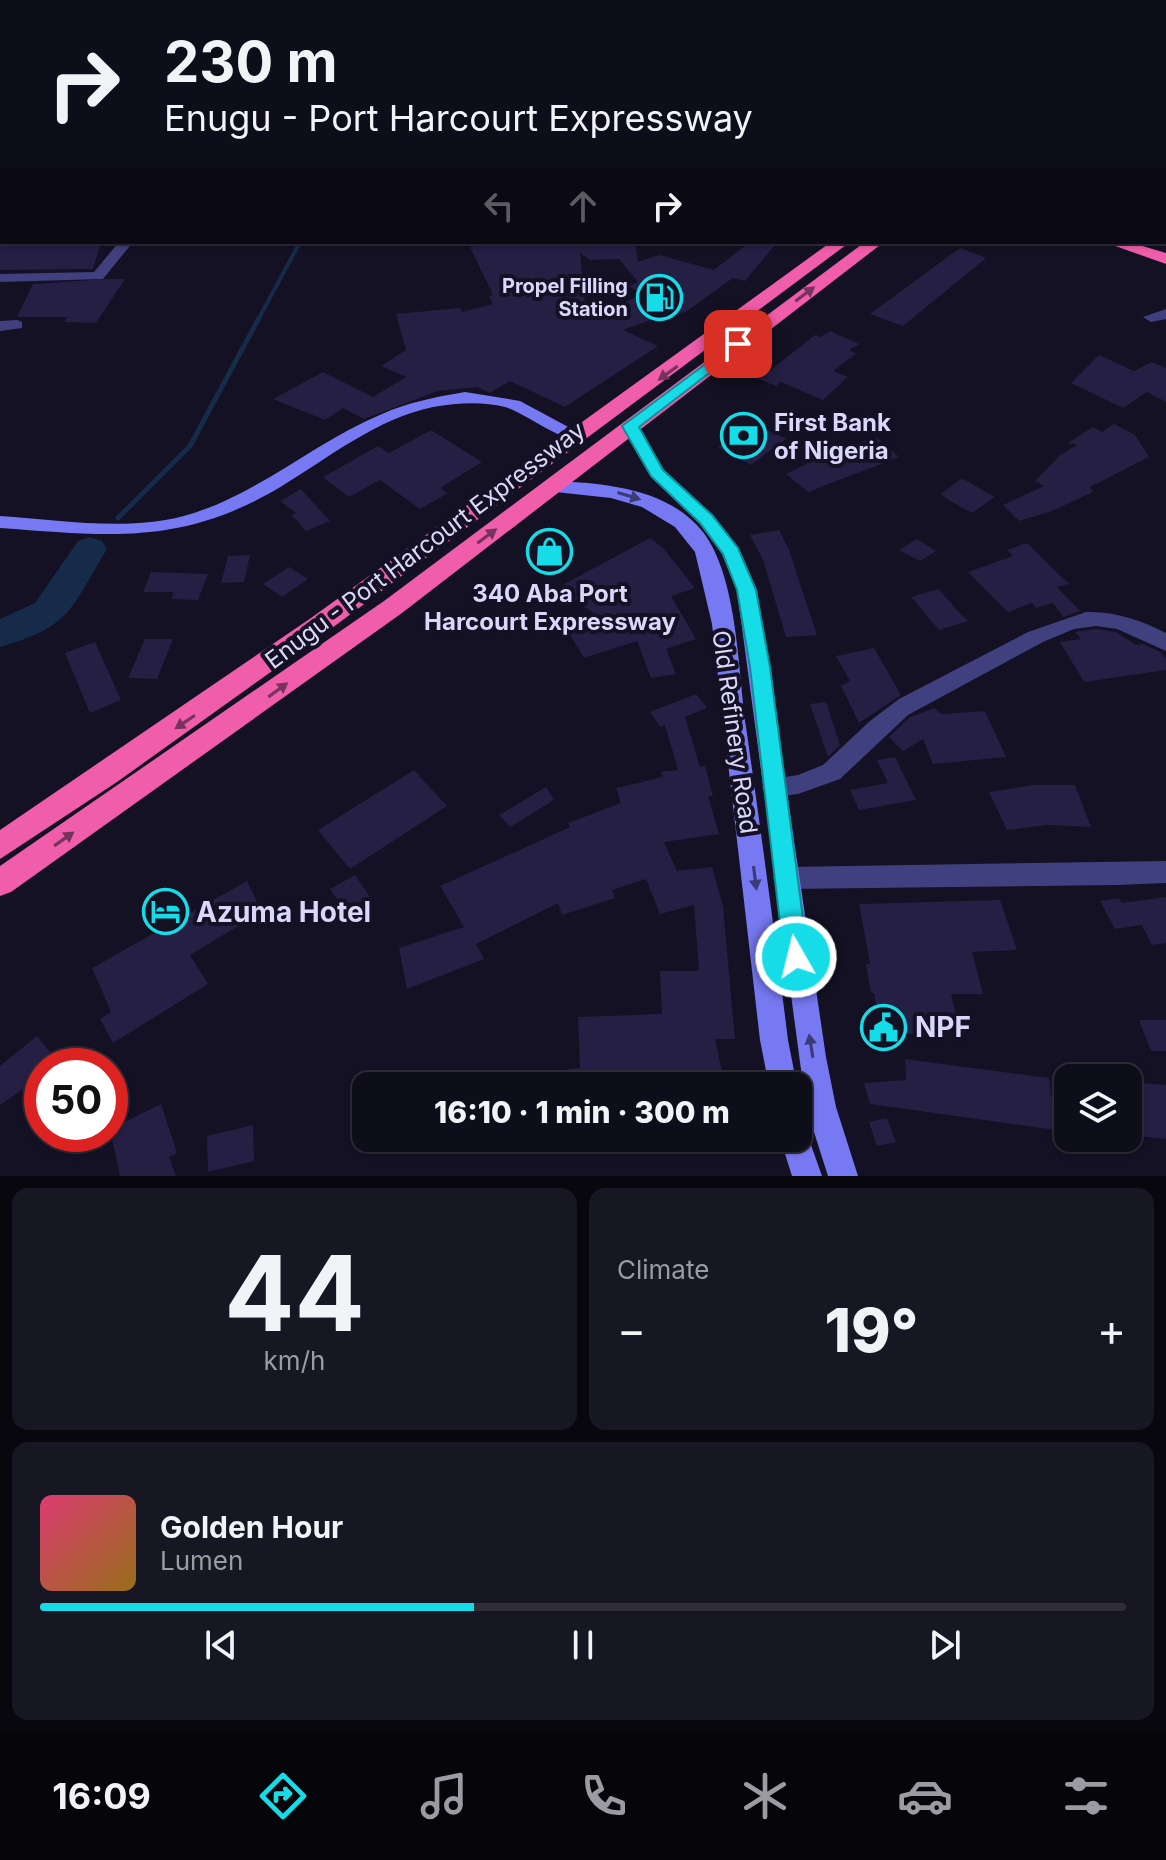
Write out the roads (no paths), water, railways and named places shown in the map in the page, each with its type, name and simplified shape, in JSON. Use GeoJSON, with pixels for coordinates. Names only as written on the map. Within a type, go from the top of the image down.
{"type":"FeatureCollection","features":[{"type":"Feature","properties":{"kind":"highway","name":"Enugu - Port Harcourt Expressway"},"geometry":{"type":"LineString","coordinates":[[0,846],[214,703],[576,436],[674,369],[839,244]]}},
{"type":"Feature","properties":{"kind":"highway","name":"Enugu - Port Harcourt Expressway"},"geometry":{"type":"LineString","coordinates":[[0,883],[253,708],[873,244]]}},
{"type":"Feature","properties":{"kind":"highway"},"geometry":{"type":"LineString","coordinates":[[1118,244],[1166,259]]}},
{"type":"Feature","properties":{"kind":"main road"},"geometry":{"type":"LineString","coordinates":[[0,522],[134,528],[199,519],[246,499],[366,429],[436,401],[459,398],[505,403],[576,436]]}},
{"type":"Feature","properties":{"kind":"main road","name":"Old Refinery Road"},"geometry":{"type":"LineString","coordinates":[[630,426],[657,473],[706,519],[731,552],[742,577],[756,641],[786,878],[821,1107],[843,1176]]}},
{"type":"Feature","properties":{"kind":"main road","name":"Old Refinery Road"},"geometry":{"type":"LineString","coordinates":[[552,487],[629,494],[652,504],[682,523],[708,555],[724,640],[780,1072]]}},
{"type":"Feature","properties":{"kind":"main road"},"geometry":{"type":"LineString","coordinates":[[799,1152],[807,1176]]}},
{"type":"Feature","properties":{"kind":"street"},"geometry":{"type":"LineString","coordinates":[[0,278],[98,276],[104,273],[125,244]]}},
{"type":"Feature","properties":{"kind":"street"},"geometry":{"type":"LineString","coordinates":[[0,326],[17,325]]}},
{"type":"Feature","properties":{"kind":"street"},"geometry":{"type":"LineString","coordinates":[[774,787],[806,786],[827,775],[894,713],[1065,624],[1099,618],[1128,625],[1166,643]]}},
{"type":"Feature","properties":{"kind":"street"},"geometry":{"type":"LineString","coordinates":[[786,878],[954,874],[1084,877],[1166,872]]}},
{"type":"Feature","properties":{"kind":"waterway"},"geometry":{"type":"LineString","coordinates":[[258,320],[299,244]]}},
{"type":"Feature","properties":{"kind":"waterway"},"geometry":{"type":"LineString","coordinates":[[118,518],[190,446],[259,318]]}},
{"type":"Feature","properties":{"kind":"waterway"},"geometry":{"type":"LineString","coordinates":[[0,633],[21,627],[48,612],[57,603],[90,549]]}},
{"type":"Feature","properties":{"kind":"place","name":"Propel Filling Station"},"geometry":{"type":"Point","coordinates":[659,298]}},
{"type":"Feature","properties":{"kind":"place","name":"First Bank of Nigeria"},"geometry":{"type":"Point","coordinates":[743,436]}},
{"type":"Feature","properties":{"kind":"place","name":"340 Aba Port Harcourt Expressway"},"geometry":{"type":"Point","coordinates":[550,551]}},
{"type":"Feature","properties":{"kind":"place","name":"Azuma Hotel"},"geometry":{"type":"Point","coordinates":[165,912]}},
{"type":"Feature","properties":{"kind":"place","name":"NPF"},"geometry":{"type":"Point","coordinates":[884,1027]}}]}
